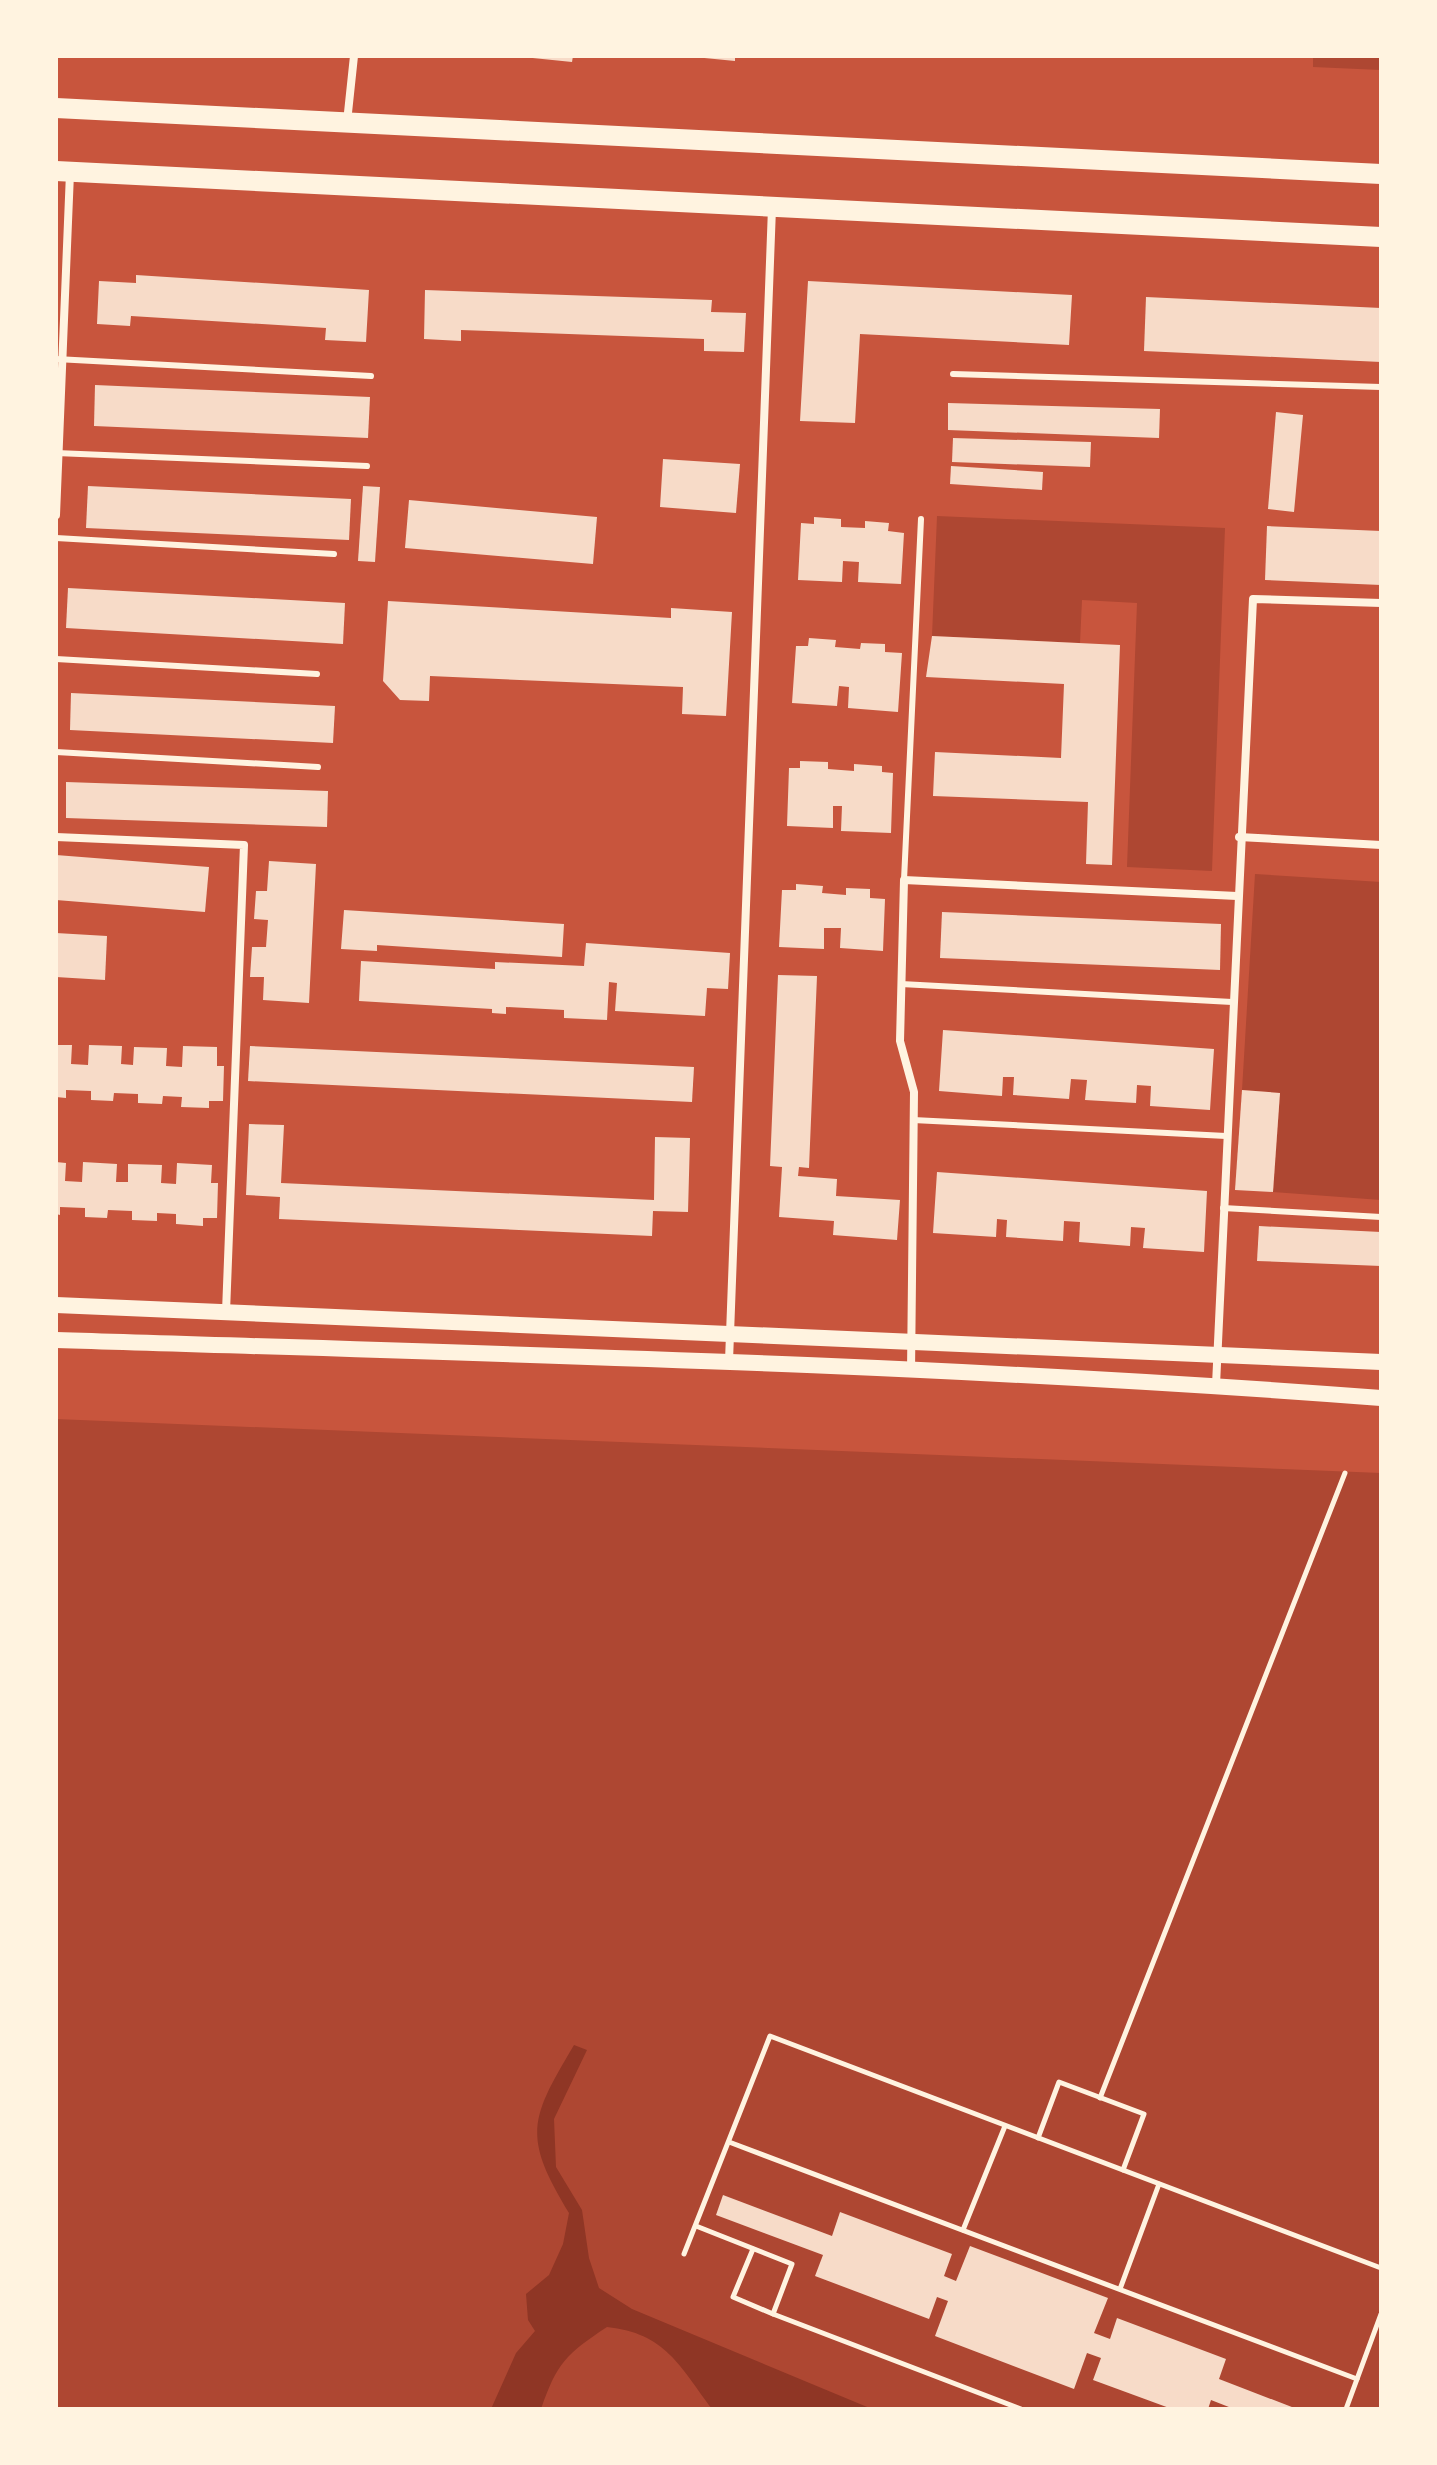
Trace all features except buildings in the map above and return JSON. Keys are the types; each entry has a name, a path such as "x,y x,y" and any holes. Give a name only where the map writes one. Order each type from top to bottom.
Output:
{"main road":[{"path":"56,108 1381,174"},
{"path":"63,171 1381,237"},
{"path":"56,1305 1381,1362"},
{"path":"56,1340 729,1362 1216,1385 1381,1398"}],"street":[{"path":"347,122 354,56"},
{"path":"56,515 63,171"},
{"path":"729,1362 772,207"},
{"path":"1216,1385 1239,837 1253,599 1381,603"},
{"path":"56,837 244,845 225,1313"},
{"path":"1239,837 1381,845"},
{"path":"911,1372 914,1092 900,1041 904,880 1237,896"}],"lane":[{"path":"60,359 371,376"},
{"path":"953,374 1381,387"},
{"path":"58,453 367,466"},
{"path":"904,880 921,519"},
{"path":"56,538 334,554"},
{"path":"56,659 317,674"},
{"path":"56,752 318,767"},
{"path":"901,984 1232,1002"},
{"path":"913,1120 1226,1136"},
{"path":"1223,1208 1381,1217"}],"path":[{"path":"1100,2098 1345,1473"},
{"path":"684,2254 770,2036 1381,2268"},
{"path":"1038,2138 1059,2082 1144,2114 1123,2170"},
{"path":"963,2230 1005,2126"},
{"path":"729,2142 1357,2379"},
{"path":"1120,2289 1159,2184"},
{"path":"696,2226 792,2264 773,2314"},
{"path":"753,2249 733,2297 1021,2409"},
{"path":"1346,2409 1381,2314"}],"shaded area":[{"path":"1313,56 1381,56 1381,70 1313,67"},
{"path":"937,516 1225,528 1212,871 1127,867 1137,603 1082,600 1080,643 932,636"},
{"path":"1255,874 1381,882 1381,1200 1273,1192 1280,1093 1242,1090"},
{"path":"56,1419 1381,1473 1381,2409 56,2409"},
{"path":"574,2045 587,2050 554,2119 556,2167 582,2210 589,2258 599,2288 632,2309 872,2409 712,2409 680,2366 657,2344 627,2330 607,2327 565,2361 552,2381 541,2409 491,2409 516,2353 535,2331 528,2320 526,2294 549,2275 563,2244 569,2213 544,2165 537,2128 548,2092"}]}
